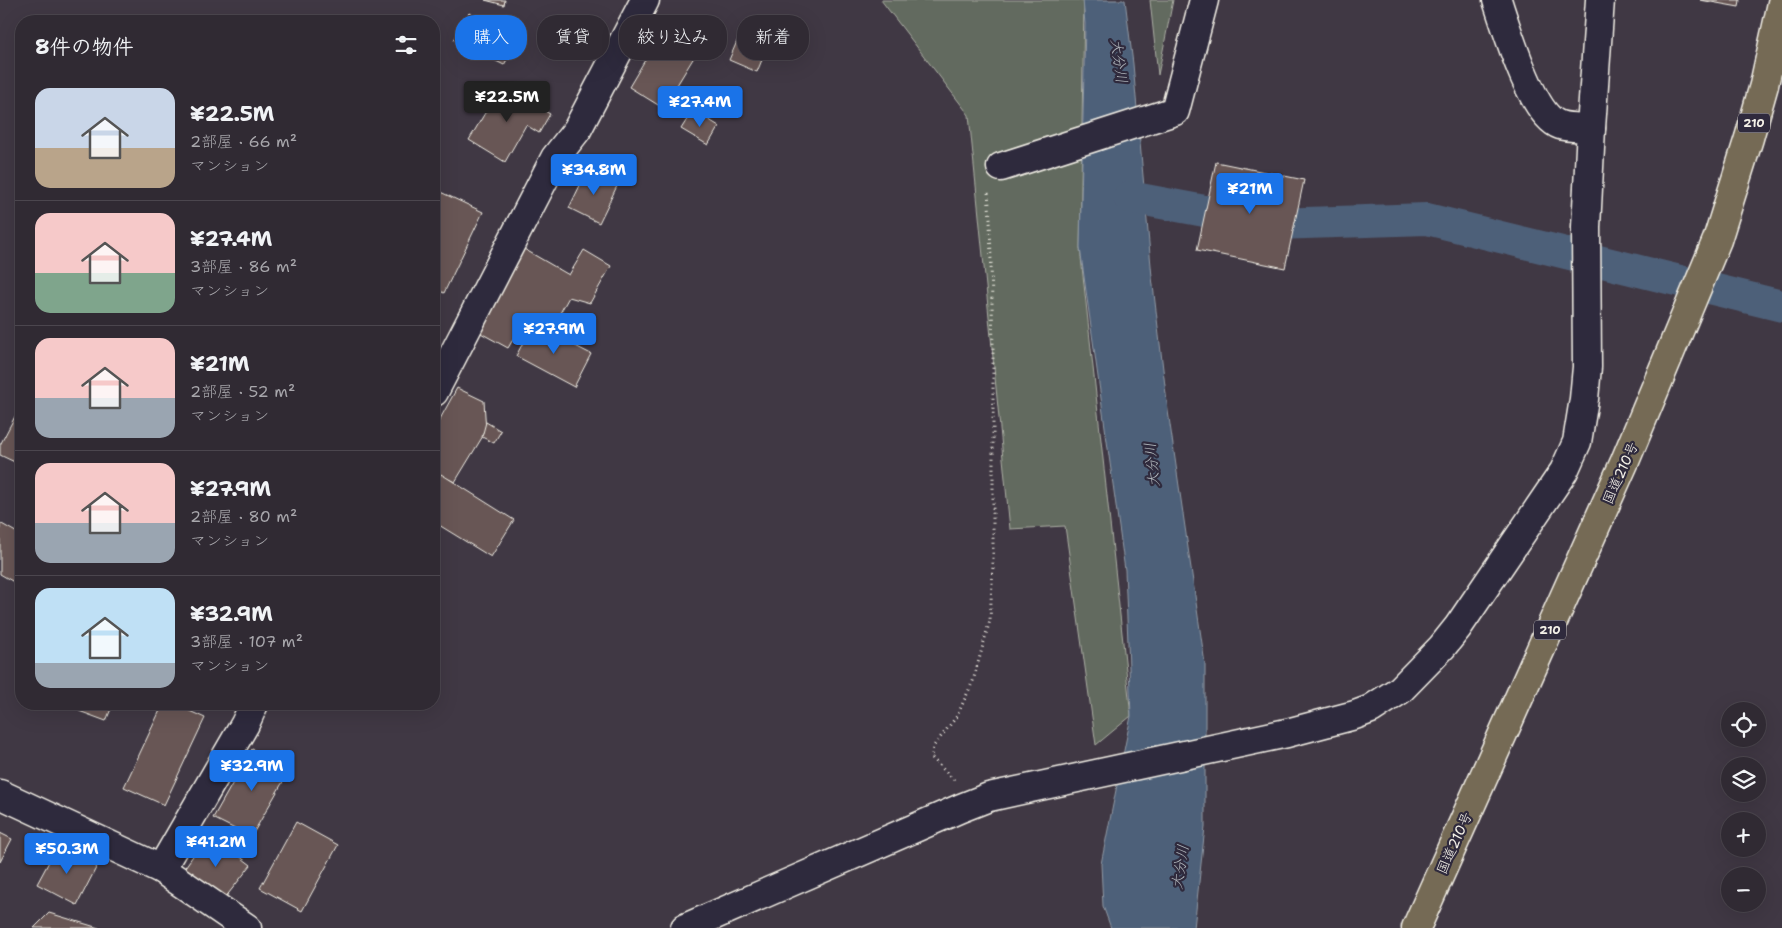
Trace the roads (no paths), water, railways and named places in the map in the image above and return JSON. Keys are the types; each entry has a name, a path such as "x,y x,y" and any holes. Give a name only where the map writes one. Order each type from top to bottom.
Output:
{"highway":[{"name":"国道210号","path":"1416,928 1625,461 1717,240 1764,85 1782,3"}],"street":[{"path":"440,380 555,158 577,130 645,0"},
{"path":"1001,167 1174,111 1204,0"},
{"path":"1497,0 1514,50 1538,103 1550,118 1559,125 1591,128"},
{"path":"685,928 989,797 1287,732 1355,715 1372,709 1400,690 1442,647 1472,609 1564,471 1577,442 1581,423 1586,367 1586,227 1600,0"},
{"path":"161,869 251,710"},
{"path":"0,794 161,869 247,928"}],"water":[{"name":"大分川","path":"1083,0 1125,0 1133,64 1152,277 1168,411 1205,664 1205,827 1194,928 1111,928 1103,906 1101,864 1131,716 1125,570 1080,248 1085,24"}],"waterway":[{"path":"1129,197 1275,224 1427,219 1782,306"}]}
